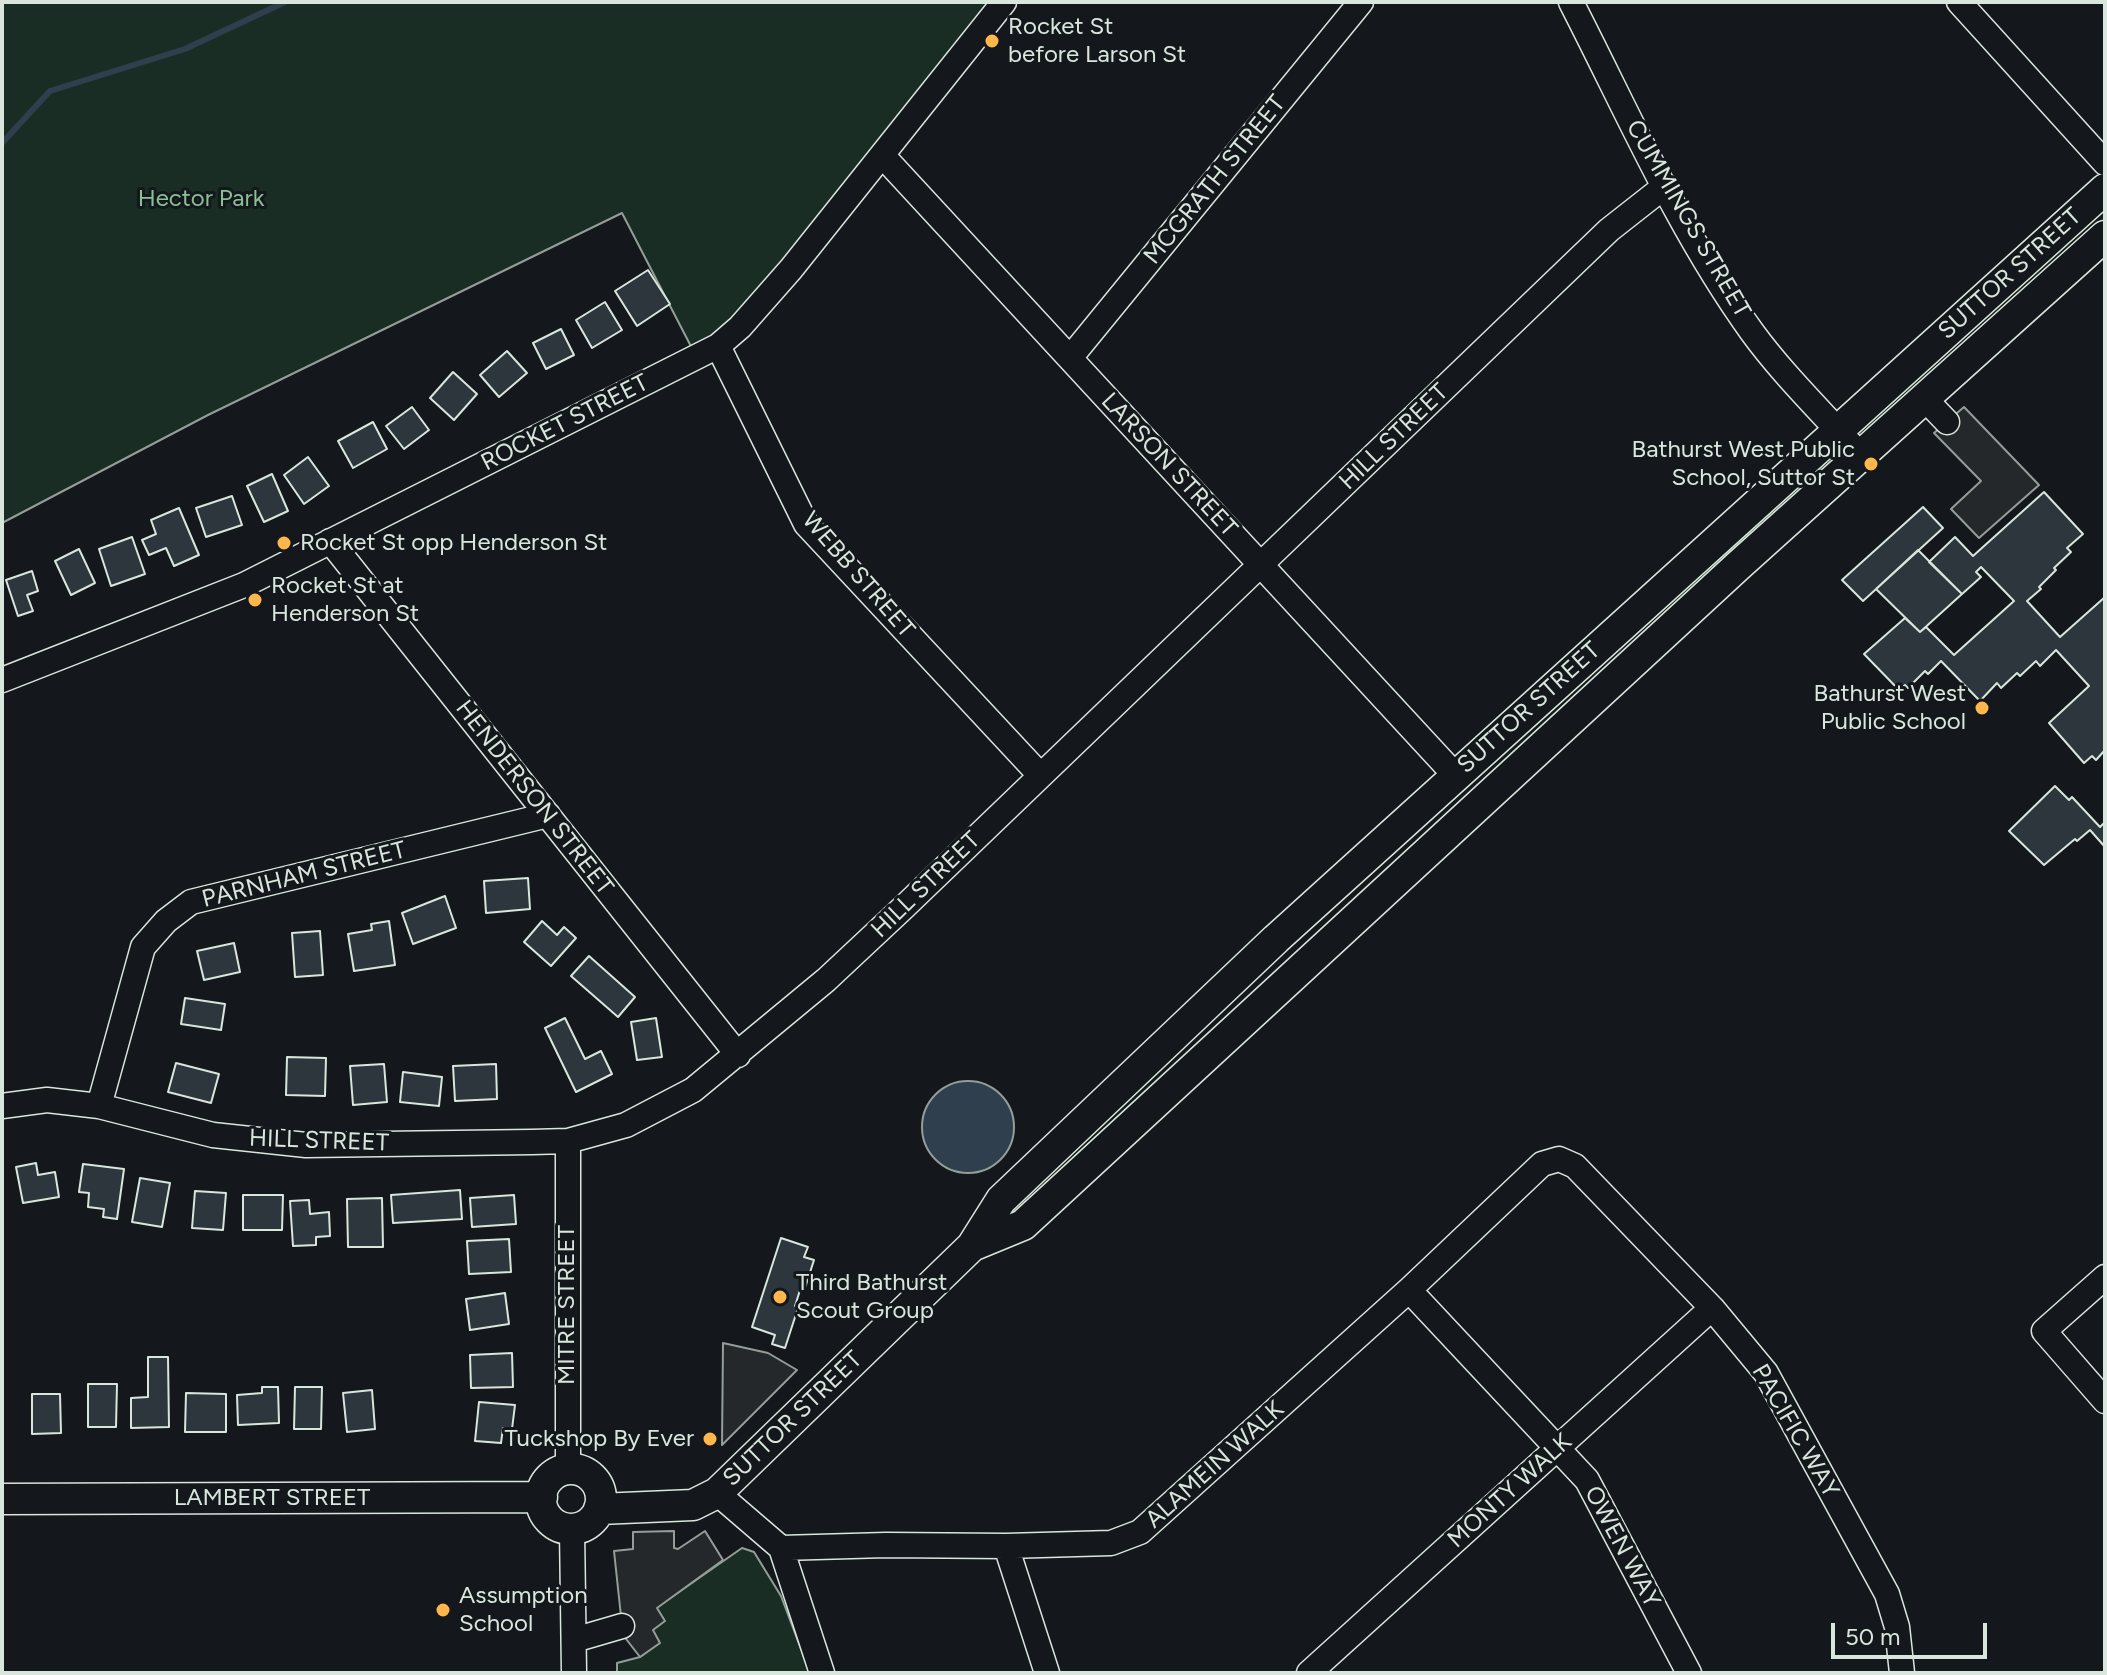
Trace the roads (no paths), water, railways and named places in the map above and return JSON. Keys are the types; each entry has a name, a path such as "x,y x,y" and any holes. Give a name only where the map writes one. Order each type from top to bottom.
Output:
{"main road":[{"name":"SUTTOR STREET","path":"599,1500 693,1505 717,1493 972,1246 1001,1200 1264,949 2105,189"},
{"name":"SUTTOR STREET","path":"972,1246 1023,1225 1739,565 2105,236"},
{"path":"568,1470 576,1470 591,1477 599,1500 589,1523 572,1529 562,1528 546,1516 542,1497 550,1479 568,1470"},
{"name":"LAMBERT STREET","path":"2,1499 542,1497"}],"street":[{"name":"ROCKET STREET","path":"2,680 244,585 718,346 740,327 781,281 1004,2"},
{"name":"MCGRATH STREET","path":"1070,358 1361,2"},
{"name":"CUMMINGS STREET","path":"1571,2 1665,186 1720,285 1753,333 1861,456"},
{"path":"1959,2 2105,163"},
{"name":"LARSON STREET","path":"882,155 1455,775"},
{"name":"HILL STREET","path":"2,1106 47,1100 99,1106 213,1135 306,1145 568,1141 626,1125 693,1090 848,959 1609,230 1665,186"},
{"name":"WEBB STREET","path":"718,346 806,524 1040,775"},
{"path":"1925,399 1947,422"},
{"name":"HENDERSON STREET","path":"330,541 738,1055"},
{"name":"PARNHAM STREET","path":"99,1106 143,947 166,921 191,902 548,815"},
{"name":"MITRE STREET","path":"568,1141 568,1470"},
{"name":"ALAMEIN WALK","path":"781,1548 1111,1543 1140,1532 1409,1290 1542,1164 1559,1159"},
{"name":"PACIFIC WAY","path":"1559,1159 1575,1166 1712,1308 1766,1373 1887,1594 1897,1627 1902,1673"},
{"path":"2105,1277 2044,1331 2105,1401"},
{"name":"OWEN WAY","path":"1409,1290 1587,1480 1689,1673"},
{"name":"MONTY WALK","path":"1309,1673 1712,1308"},
{"path":"717,1493 781,1548 822,1673"},
{"path":"572,1529 574,1673"},
{"path":"1006,1546 1047,1673"},
{"path":"574,1640 622,1626"}],"water":[{"path":"968,1081 985,1085 1000,1095 1010,1110 1014,1127 1010,1144 1000,1159 985,1169 968,1173 951,1169 936,1159 926,1144 922,1127 926,1110 936,1095 951,1085"}],"waterway":[{"path":"2,143 50,91 185,49 285,2"}],"place":[{"name":"Rocket St before Larson St","path":"992,41"},
{"name":"Bathurst West Public School, Suttor St","path":"1871,464"},
{"name":"Rocket St opp Henderson St","path":"284,543"},
{"name":"Rocket St at Henderson St","path":"255,600"},
{"name":"Bathurst West Public School","path":"1982,708"},
{"name":"Third Bathurst Scout Group","path":"780,1297"},
{"name":"Tuckshop By Ever","path":"710,1439"},
{"name":"Assumption School","path":"443,1610"}],"park label":[{"name":"Hector Park","path":"201,199"}]}
